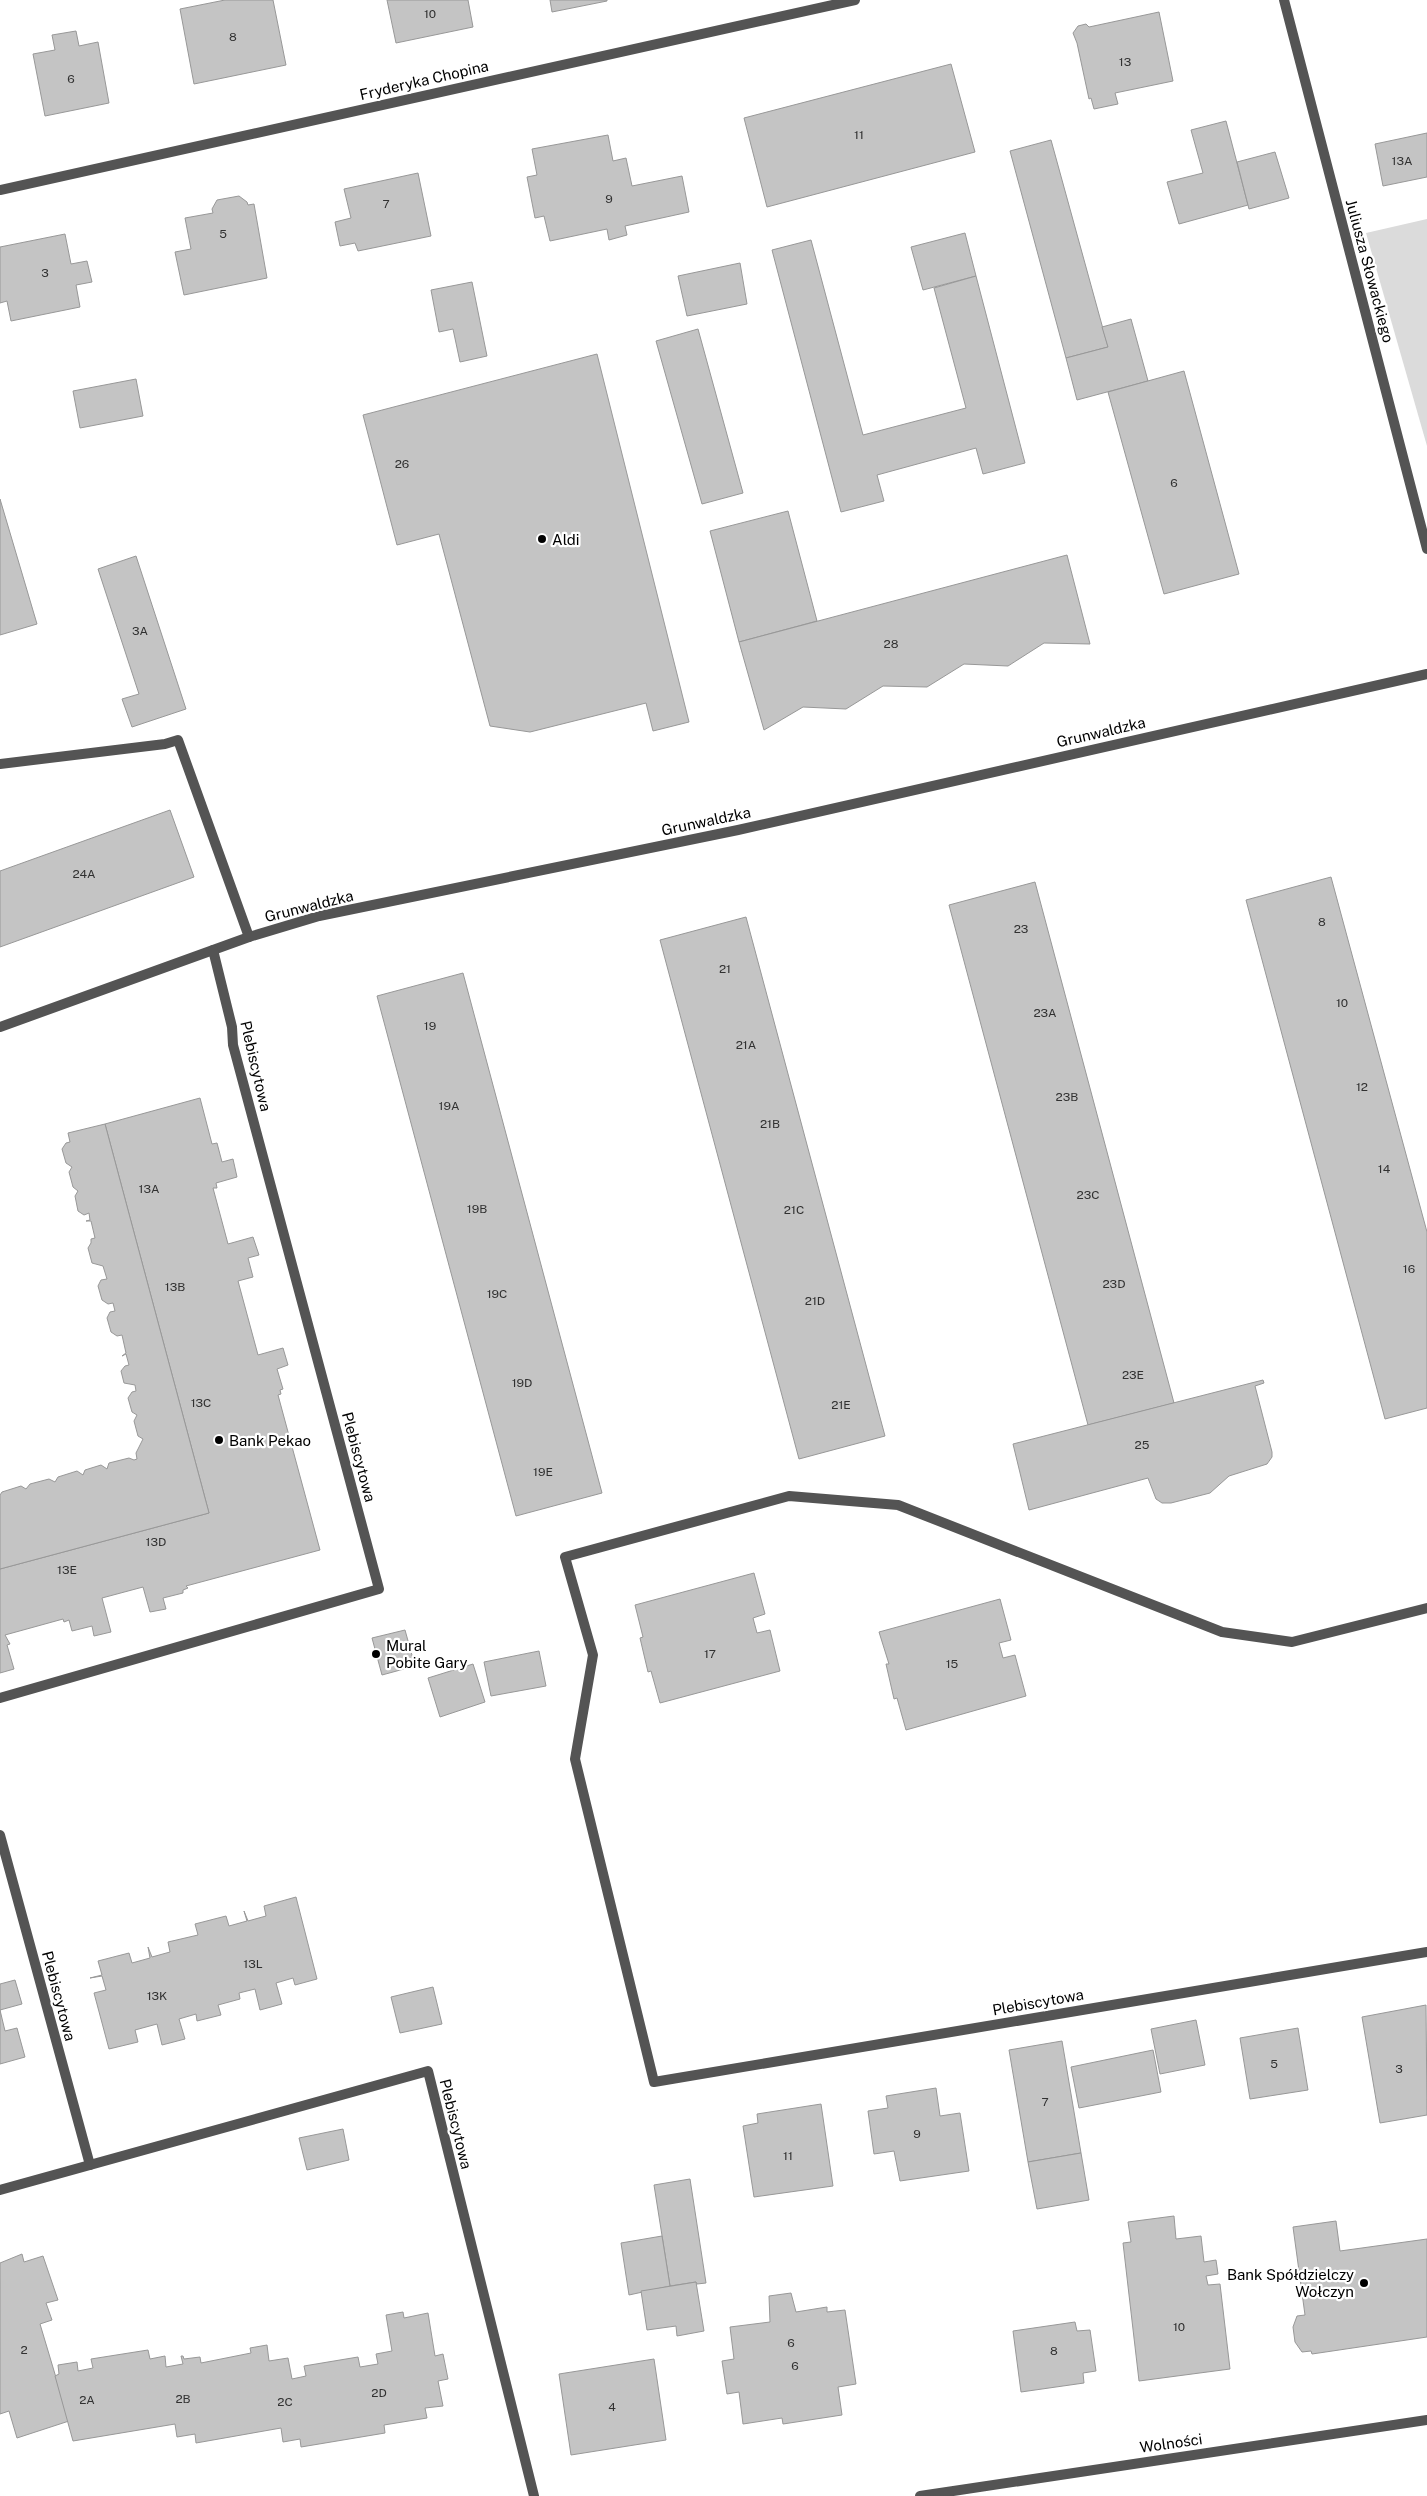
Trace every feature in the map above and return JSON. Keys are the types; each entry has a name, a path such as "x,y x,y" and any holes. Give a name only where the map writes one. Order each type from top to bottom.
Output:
{"street":[{"name":"Fryderyka Chopina","path":"0,190 854,0"},
{"name":"Juliusza Słowackiego","path":"1284,0 1427,549"},
{"name":"Grunwaldzka","path":"0,1027 249,937 319,916 738,830 1427,674"},
{"path":"0,764 165,744 178,740 249,937"},
{"name":"Plebiscytowa","path":"0,1698 379,1589 233,1045 232,1027 213,950"},
{"name":"Plebiscytowa","path":"1427,1608 1292,1642 1222,1632 898,1505 789,1496 566,1557 593,1655 575,1759 654,2082 1427,1952"},
{"name":"Plebiscytowa","path":"0,1835 90,2164"},
{"name":"Plebiscytowa","path":"0,2190 428,2071 534,2496"},
{"name":"Wolności","path":"920,2496 1427,2420"}],"shaded area":[{"path":"1427,219 1427,446 1366,233"}],"building":[{"path":"225,0 273,0 286,65 194,84 180,9"},
{"path":"387,0 468,0 473,27 396,43"},
{"path":"550,0 607,0 607,1 552,12"},
{"path":"1159,12 1173,81 1115,93 1118,104 1094,109 1091,98 1089,99 1077,43 1073,33 1078,26 1086,24 1089,27"},
{"path":"76,31 79,46 98,42 109,103 45,116 33,54 55,50 52,35"},
{"path":"951,64 975,152 767,207 744,118"},
{"path":"1226,121 1248,205 1179,224 1167,182 1203,173 1191,130"},
{"path":"1427,133 1427,177 1383,186 1375,144"},
{"path":"608,135 613,161 626,158 632,186 682,176 689,212 625,226 627,235 609,240 607,229 550,241 544,216 535,218 527,177 537,175 532,149"},
{"path":"1051,140 1108,347 1066,358 1010,151"},
{"path":"1275,152 1289,198 1249,209 1237,162"},
{"path":"418,173 431,236 358,251 355,243 340,246 335,222 351,218 344,189"},
{"path":"239,196 248,205 254,204 267,278 184,295 175,252 191,249 185,218 213,213 212,209 217,200"},
{"path":"965,233 976,276 923,290 911,247"},
{"path":"65,234 71,264 87,261 92,282 76,285 80,307 11,321 7,301 0,303 0,247"},
{"path":"811,240 863,435 966,408 934,288 976,276 1025,463 983,474 976,448 877,475 884,501 841,512 772,250"},
{"path":"740,263 747,304 687,316 678,276"},
{"path":"472,282 487,356 460,362 453,329 439,332 431,290"},
{"path":"1131,319 1148,381 1077,400 1066,358 1108,347 1102,327"},
{"path":"698,329 743,493 702,504 656,341"},
{"name":"Aldi","path":"597,354 689,722 653,731 646,703 530,732 490,726 439,534 397,545 363,415"},
{"path":"1184,371 1239,574 1164,594 1108,392"},
{"path":"136,379 143,416 80,428 73,391"},
{"path":"0,499 37,624 0,635"},
{"path":"788,511 817,621 739,642 710,531"},
{"path":"1067,555 1090,644 1044,643 1008,666 964,664 927,687 883,686 846,709 803,707 764,730 739,642"},
{"path":"136,556 186,709 132,727 122,699 139,694 98,569"},
{"path":"170,810 194,877 0,947 0,871"},
{"path":"1331,877 1427,1232 1427,1408 1385,1419 1246,900"},
{"path":"1035,882 1174,1403 1088,1425 949,905"},
{"path":"746,917 885,1436 799,1459 660,940"},
{"path":"463,973 602,1493 516,1516 377,996"},
{"path":"200,1098 212,1144 217,1143 222,1162 233,1159 237,1177 216,1183 217,1188 213,1188 228,1244 253,1237 259,1255 248,1258 253,1277 238,1281 258,1355 283,1348 288,1365 277,1369 283,1389 280,1390 281,1394 278,1395 320,1550 186,1586 188,1588 183,1590 183,1593 163,1598 166,1609 150,1612 143,1587 102,1598 111,1632 94,1636 92,1626 72,1631 69,1620 64,1622 63,1619 5,1635 10,1644 7,1645 14,1669 0,1673 0,1569 209,1513 105,1124"},
{"path":"105,1124 209,1513 0,1569 0,1495 2,1492 21,1486 26,1489 30,1484 49,1479 55,1482 58,1477 77,1471 83,1475 85,1470 101,1465 107,1469 109,1463 129,1458 137,1459 136,1453 143,1439 138,1436 134,1421 137,1415 132,1412 128,1398 132,1392 136,1391 135,1385 124,1383 121,1371 125,1366 129,1365 126,1354 122,1356 126,1353 122,1335 117,1336 111,1332 107,1318 110,1312 115,1311 113,1303 108,1304 102,1300 98,1286 101,1280 107,1279 103,1266 92,1263 88,1248 91,1239 95,1238 91,1221 86,1221 90,1220 89,1213 84,1215 78,1211 75,1196 78,1191 73,1187 69,1172 72,1167 66,1163 62,1149 66,1143 70,1142 68,1133"},
{"path":"1263,1380 1264,1383 1255,1386 1272,1452 1272,1457 1267,1464 1229,1476 1210,1493 1171,1503 1162,1503 1156,1499 1148,1478 1029,1510 1013,1444"},
{"path":"754,1573 765,1614 753,1618 757,1633 770,1630 780,1671 660,1703 651,1671 648,1672 640,1638 643,1637 635,1605"},
{"path":"1000,1599 1011,1640 999,1643 1003,1658 1015,1655 1026,1696 906,1730 897,1698 894,1699 886,1664 889,1664 879,1632"},
{"path":"405,1630 415,1666 382,1675 372,1638"},
{"path":"539,1651 546,1686 491,1696 484,1662"},
{"path":"473,1664 485,1702 440,1717 428,1678"},
{"path":"296,1897 317,1979 295,1985 293,1978 276,1983 282,2004 260,2010 255,1989 239,1993 240,1999 218,2005 221,2015 197,2021 196,2014 179,2019 185,2039 162,2045 157,2024 135,2030 138,2042 109,2049 94,1993 106,1990 102,1976 90,1978 102,1975 98,1961 129,1953 132,1963 150,1958 148,1947 152,1957 170,1952 168,1942 198,1935 195,1924 226,1916 229,1926 247,1921 244,1911 248,1921 266,1916 264,1906"},
{"path":"15,1980 22,2004 0,2010 0,1984"},
{"path":"433,1987 442,2024 400,2033 391,1997"},
{"path":"1426,2005 1427,2115 1380,2123 1362,2017"},
{"path":"0,2010 5,2031 17,2028 25,2057 0,2064"},
{"path":"1196,2020 1205,2065 1160,2074 1151,2029"},
{"path":"1298,2028 1308,2090 1250,2099 1240,2038"},
{"path":"1062,2041 1081,2153 1028,2162 1009,2050"},
{"path":"1153,2050 1161,2092 1079,2108 1071,2067"},
{"path":"936,2088 940,2116 960,2113 969,2171 900,2181 894,2151 874,2154 868,2111 888,2108 886,2096"},
{"path":"821,2104 833,2186 754,2197 743,2126 758,2123 757,2114"},
{"path":"343,2129 349,2160 307,2170 299,2138"},
{"path":"1081,2153 1089,2200 1037,2209 1028,2162"},
{"path":"690,2179 706,2283 697,2284 696,2282 670,2286 654,2185"},
{"path":"1174,2216 1176,2239 1201,2236 1204,2262 1216,2260 1218,2274 1206,2276 1208,2285 1220,2284 1230,2369 1139,2381 1123,2243 1131,2242 1128,2222"},
{"name":"Bank Spółdzielczy Wołczyn","path":"1336,2221 1340,2251 1427,2239 1427,2337 1312,2354 1311,2351 1302,2352 1295,2342 1293,2327 1297,2316 1305,2315 1293,2227"},
{"path":"662,2236 670,2286 629,2295 621,2243"},
{"path":"22,2254 24,2262 43,2256 58,2300 46,2303 52,2320 40,2324 69,2421 17,2438 9,2411 0,2414 0,2263"},
{"path":"696,2282 704,2331 677,2336 676,2326 647,2330 641,2291"},
{"path":"791,2293 796,2312 827,2307 827,2312 845,2310 856,2384 838,2387 842,2415 783,2424 782,2418 743,2424 739,2392 727,2394 722,2361 734,2359 730,2327 770,2322 769,2296"},
{"path":"403,2312 404,2318 428,2313 435,2356 443,2354 448,2379 438,2381 443,2406 425,2408 427,2418 384,2425 385,2433 301,2447 300,2439 283,2442 281,2428 196,2443 195,2434 177,2437 175,2424 73,2441 55,2376 59,2374 58,2365 77,2362 78,2371 93,2368 91,2359 148,2350 150,2359 165,2356 166,2367 183,2364 181,2356 184,2359 200,2357 201,2363 251,2353 250,2348 267,2345 269,2361 288,2358 292,2379 306,2376 304,2366 358,2357 360,2367 378,2364 376,2354 392,2351 386,2315"},
{"path":"1075,2322 1077,2331 1090,2330 1096,2371 1083,2373 1084,2383 1021,2392 1013,2331"},
{"path":"654,2359 666,2440 571,2455 559,2374"}],"place":[{"name":"Aldi","path":"542,539"},
{"name":"Bank Pekao","path":"219,1440"},
{"name":"Mural Pobite Gary","path":"376,1654"},
{"name":"Bank Spółdzielczy Wołczyn","path":"1364,2283"}]}
